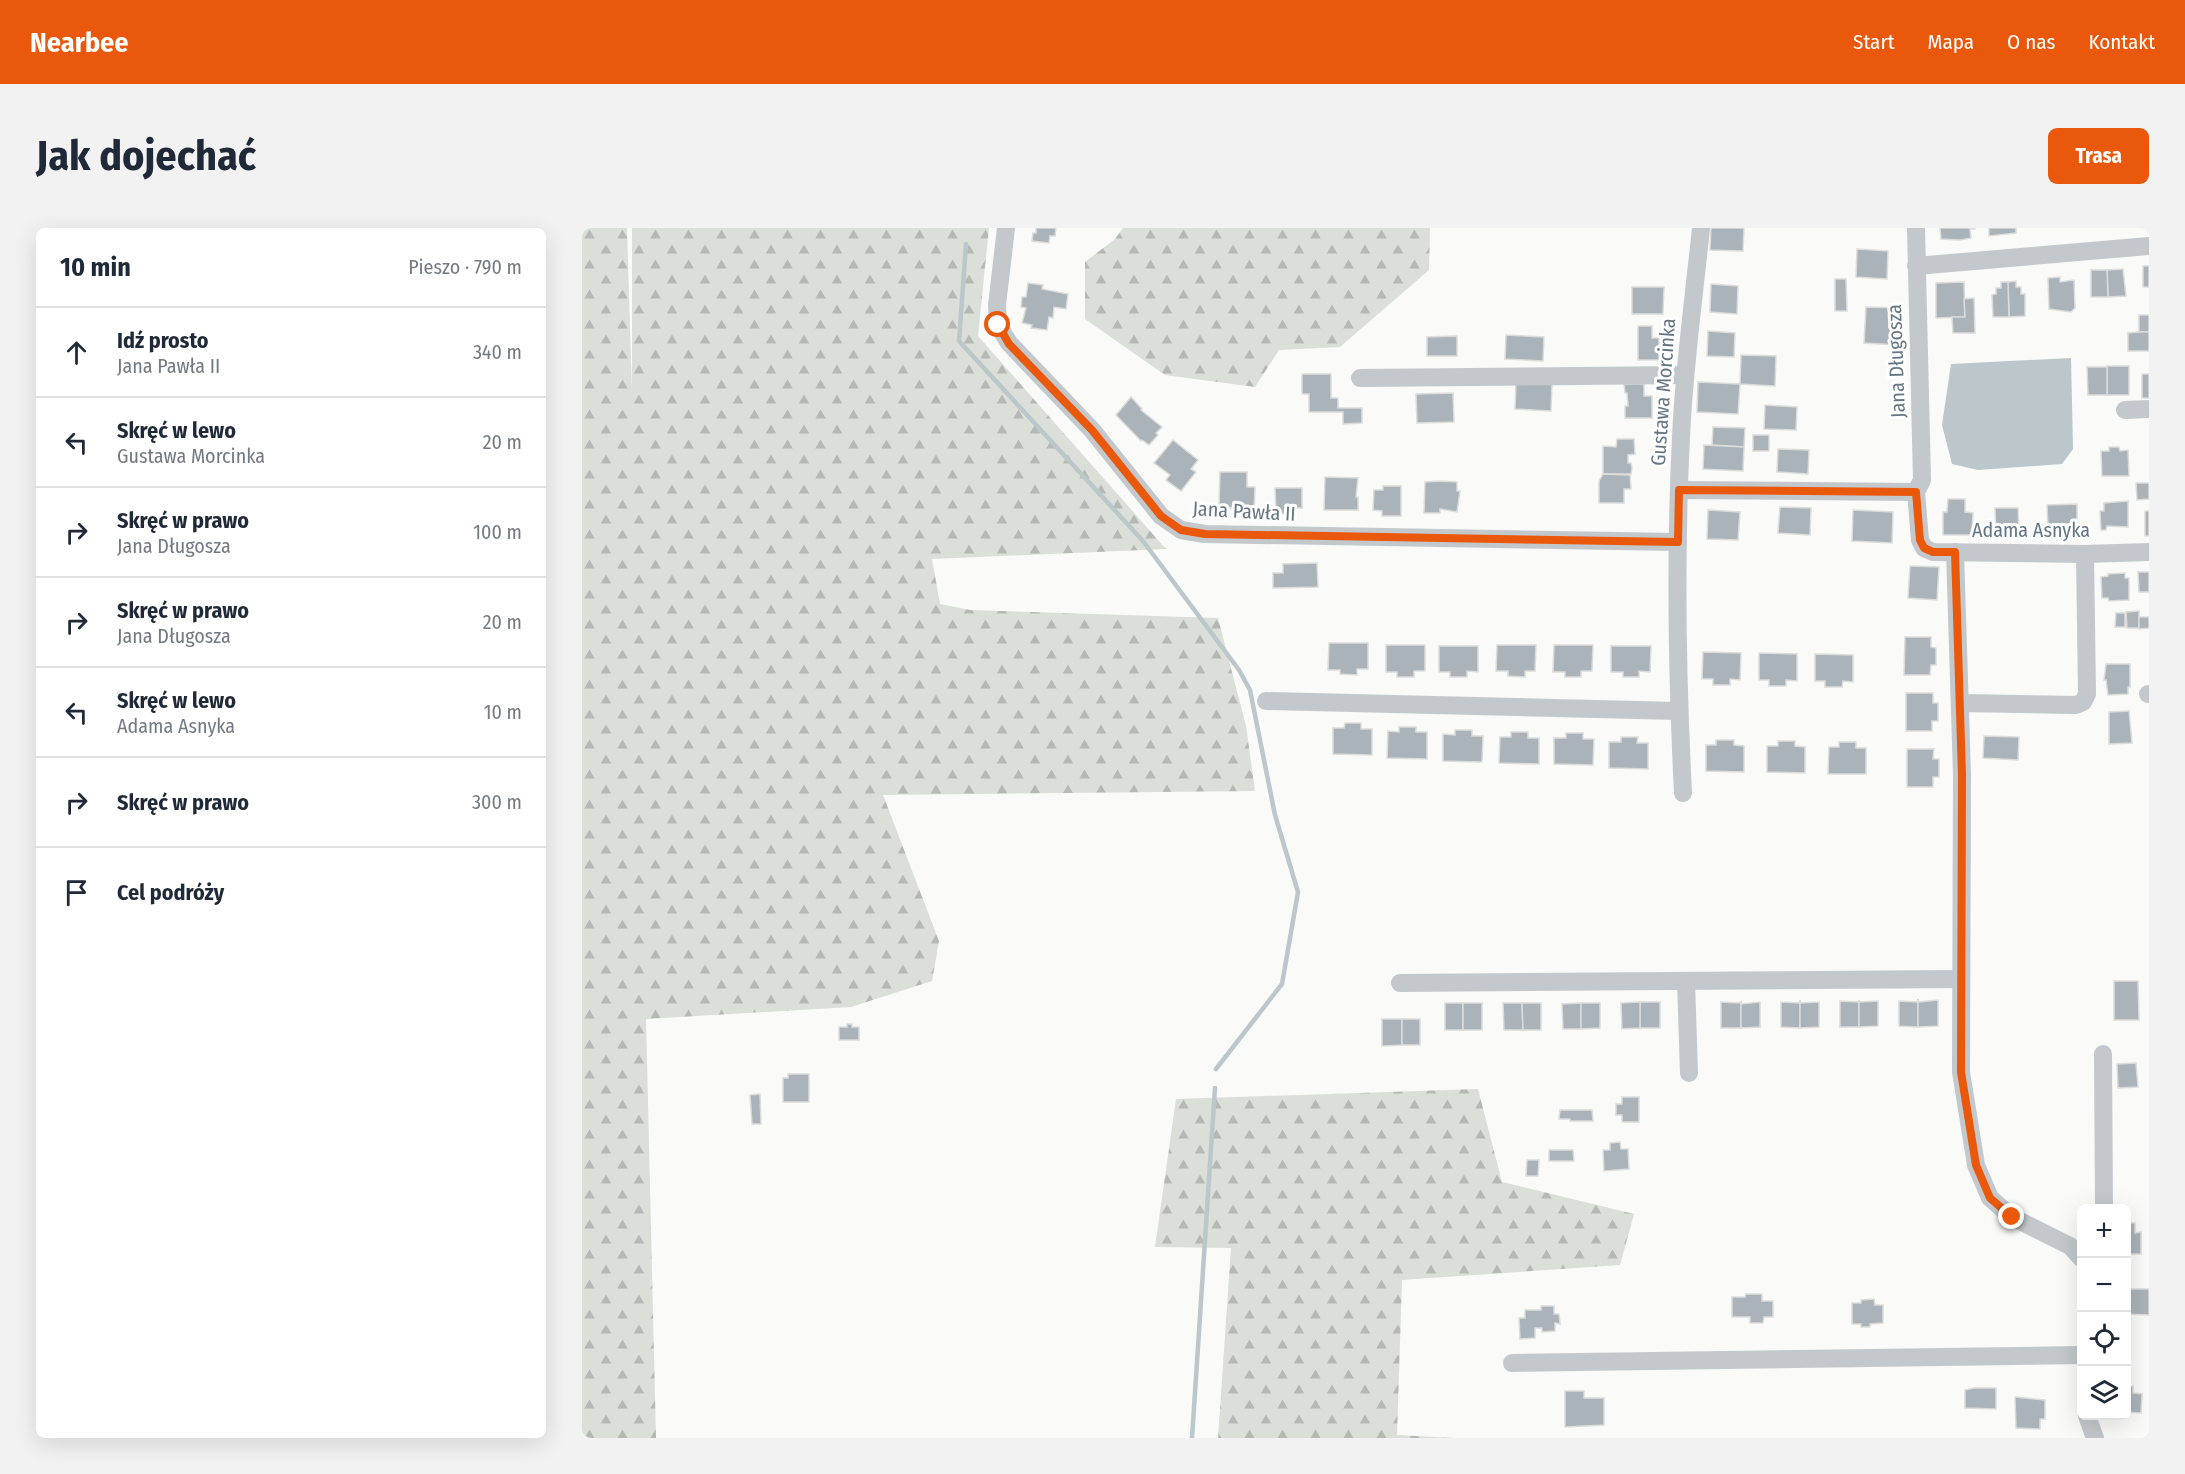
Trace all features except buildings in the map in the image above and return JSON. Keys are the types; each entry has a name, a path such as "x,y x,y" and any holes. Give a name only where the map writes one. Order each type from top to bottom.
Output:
{"street":[{"name":"Jana Pawła II","path":"1006,228 997,305 998,325 1009,344 1092,430 1161,516 1181,530 1205,534 1678,551"},
{"name":"Gustawa Morcinka","path":"1683,793 1679,711 1679,490 1685,375 1701,228"},
{"name":"Jana Długosza","path":"1916,228 1922,480 1916,492 1920,540"},
{"path":"1916,266 2149,246"},
{"path":"1360,378 1685,375"},
{"path":"2126,410 2149,409"},
{"path":"1679,490 1916,492"},
{"name":"Adama Asnyka","path":"1920,540 1924,548 1933,552 2085,554 2149,552"},
{"path":"1955,552 1960,703 1961,1072 1976,1165 1990,1198 2012,1217 2070,1246 2081,1258"},
{"path":"1960,703 2076,705 2083,702 2087,694 2085,554"},
{"path":"1266,701 1679,711"},
{"path":"1400,984 1961,979"},
{"path":"1686,981 1689,1073"},
{"path":"2103,1054 2104,1204"},
{"path":"1512,1363 2077,1355"},
{"path":"2088,1420 2094,1438"}],"green space":[{"path":"582,228 627,228 632,393 632,228 989,228 978,336 1166,549 932,559 940,604 970,610 1218,618 1246,726 1255,791 883,795 939,941 932,981 851,1007 646,1019 656,1438 582,1438"},
{"path":"1123,228 1430,228 1429,270 1340,347 1279,350 1255,387 1165,375 1085,319 1085,262 1115,239"},
{"path":"1478,1089 1502,1182 1634,1214 1620,1265 1402,1280 1397,1435 1453,1438 1218,1438 1231,1248 1155,1247 1176,1099"}],"shaded area":[{"path":"2071,358 2073,449 2062,464 1978,470 1952,464 1942,425 1951,364"}],"waterway":[{"path":"966,244 959,341 1143,541 1239,670 1250,690 1275,815 1298,892 1282,984 1216,1069"},
{"path":"1192,1438 1215,1088"}],"route":[{"path":"998,325 1009,344 1092,430 1161,516 1181,530 1205,534 1678,542 1679,490 1916,492 1920,540 1924,548 1933,552 1955,552 1962,775 1961,1072 1976,1165 1990,1198 2012,1217"}]}
